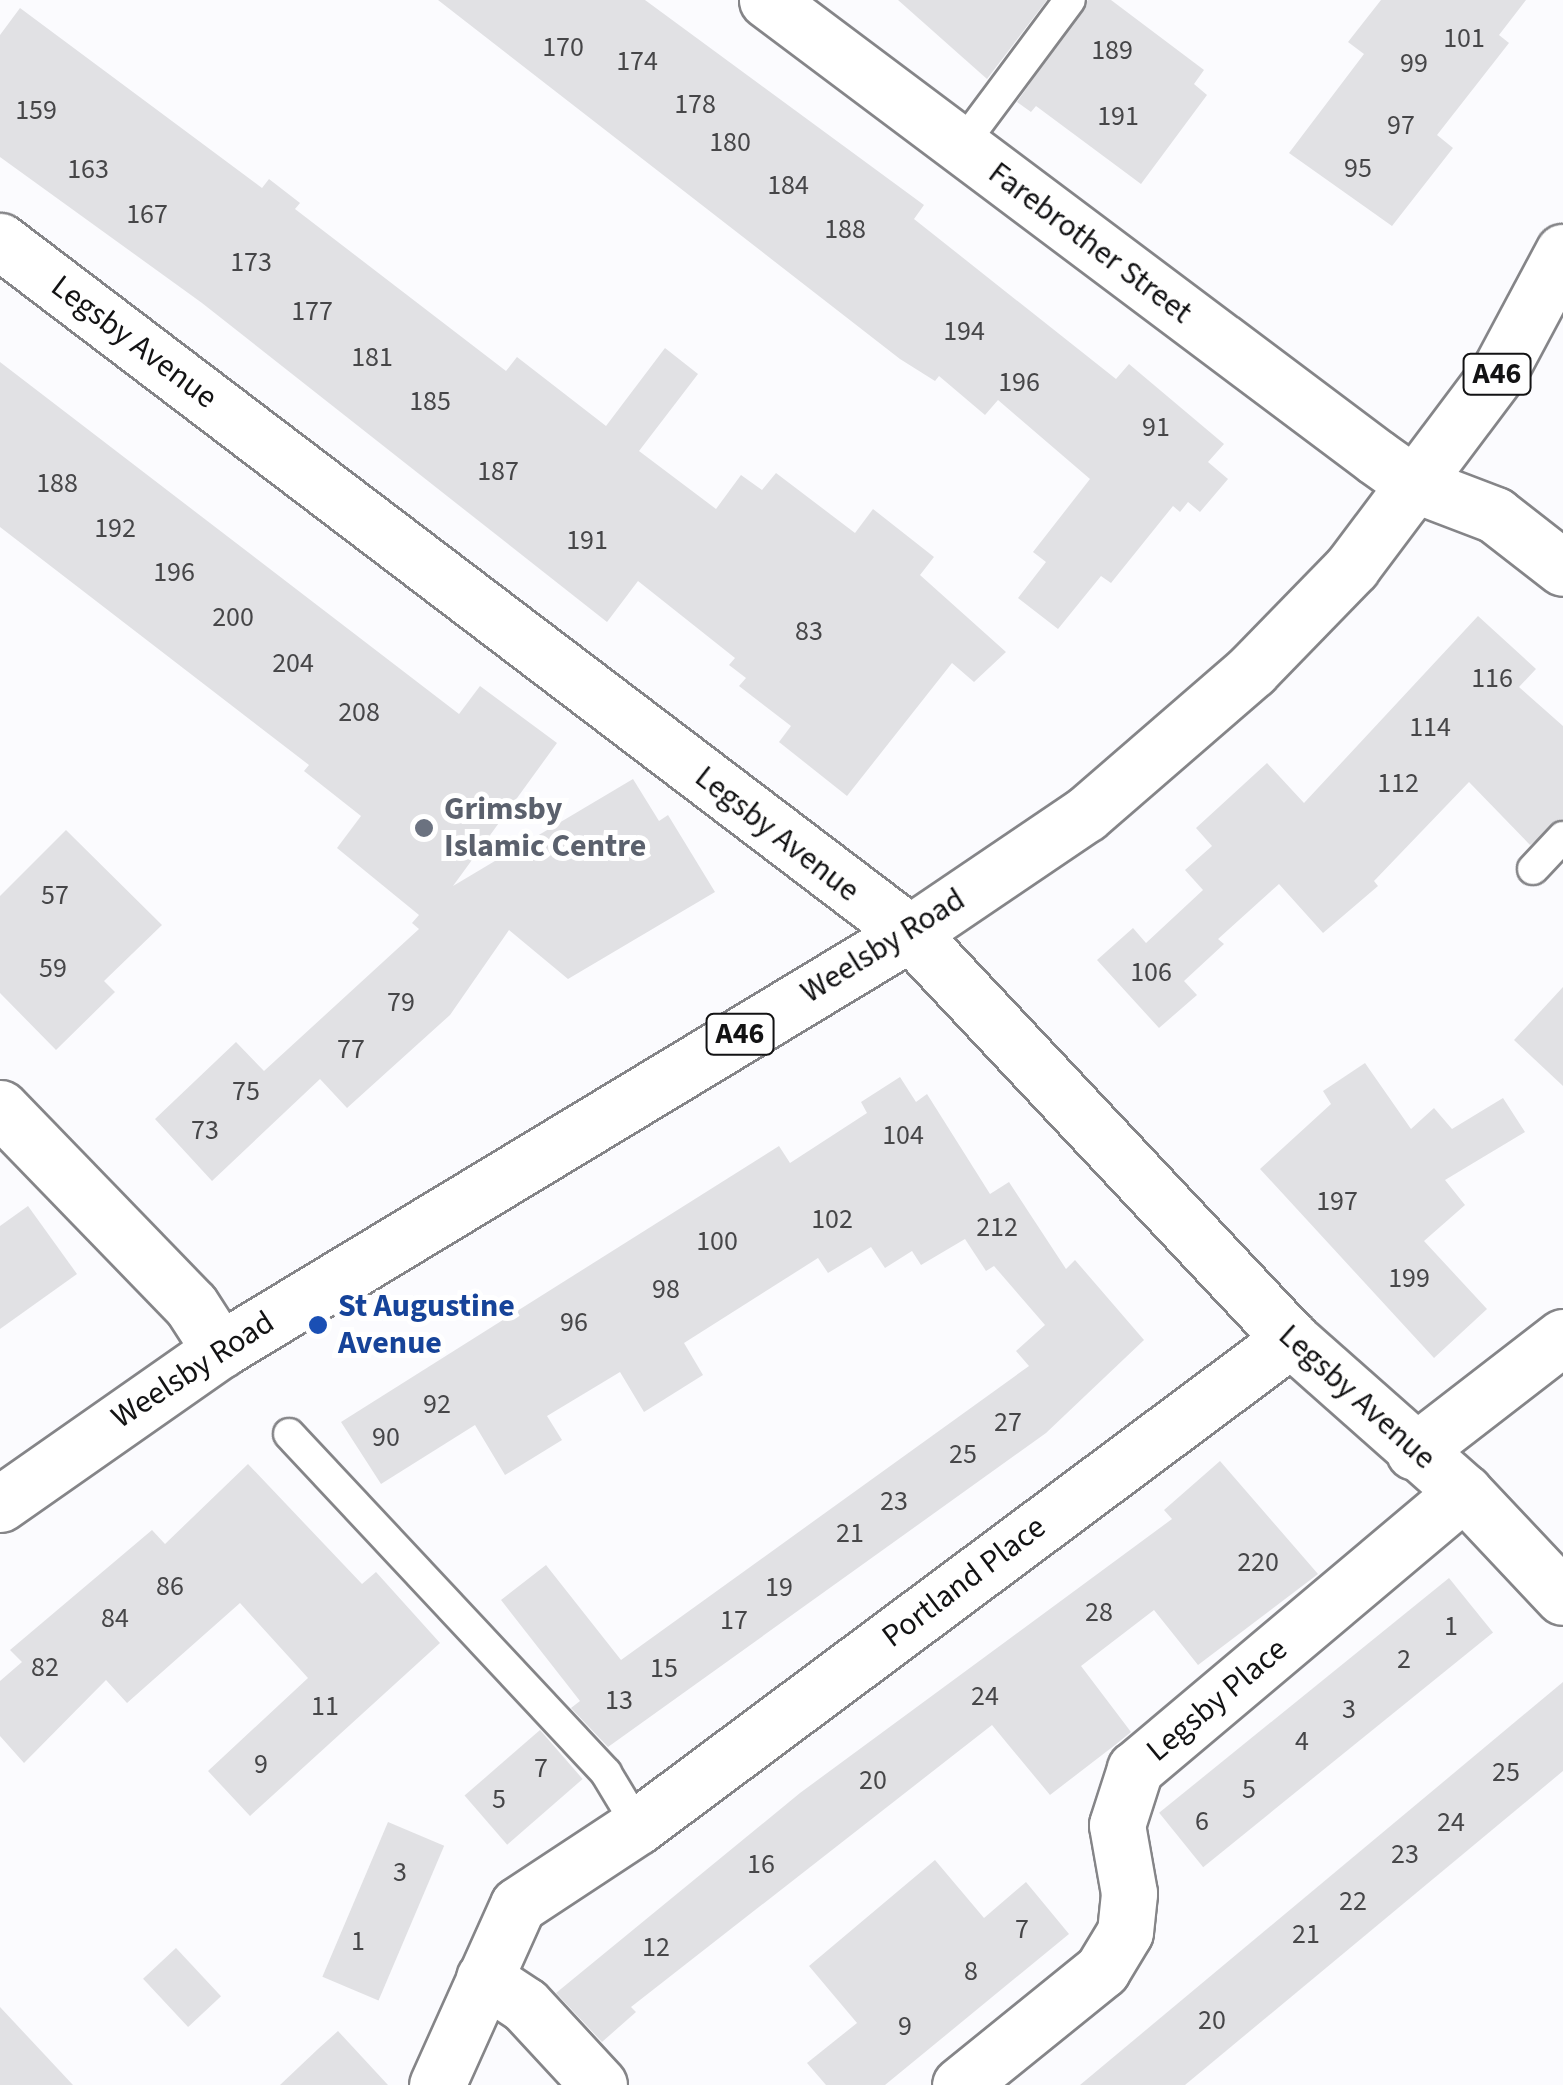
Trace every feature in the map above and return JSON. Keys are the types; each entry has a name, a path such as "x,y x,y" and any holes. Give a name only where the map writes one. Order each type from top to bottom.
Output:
{"main road":[{"name":"Farebrother Street","path":"767,0 1414,484 1495,514 1563,568"},
{"name":"Legsby Avenue","path":"0,241 910,932 1291,1339 1414,1452 1464,1492 1563,1597"},
{"name":"Weelsby Road","path":"0,1504 220,1350 910,932 1086,814 1252,670 1352,566 1500,370 1563,252"},
{"path":"0,1108 190,1305 220,1350"},
{"path":"1414,1452 1563,1337"},
{"name":"Portland Place","path":"437,2085 518,1905 638,1826 1291,1339"},
{"name":"Legsby Place","path":"960,2085 1102,1970 1125,1932 1128,1893 1117,1825 1135,1769 1464,1492"},
{"path":"484,1978 525,2005 600,2085"}],"lane":[{"path":"961,146 1070,0"},
{"path":"1533,869 1563,837"},
{"path":"290,1434 606,1773 638,1826"}],"building":[{"path":"438,0 645,0 924,205 914,219 1116,379 1129,364 1224,444 1208,462 1228,479 1200,512 1188,502 1180,512 1173,506 1111,583 1101,576 1058,629 1018,598 1046,562 1033,552 1090,479 998,400 985,415 939,376 935,381 900,359"},
{"path":"898,0 1047,0 987,79"},
{"path":"1088,0 1111,0 1204,70 1194,84 1207,95 1141,184 1036,106 1031,112 1017,102"},
{"path":"1381,0 1526,0 1499,35 1509,43 1437,135 1453,148 1392,226 1289,153 1364,54 1348,42"},
{"path":"20,8 262,188 269,179 300,203 295,209 506,371 517,357 606,426 665,348 698,374 639,451 716,509 741,475 762,490 776,473 855,533 873,509 934,557 920,575 1006,652 974,682 952,663 847,796 779,742 791,726 739,686 746,678 729,665 735,658 638,581 607,622 202,303 0,157 0,35"},
{"path":"0,362 459,714 480,686 557,743 453,886 633,779 659,821 668,815 715,892 568,979 509,930 450,1015 347,1108 320,1079 212,1181 155,1119 236,1042 264,1071 419,929 412,923 419,915 337,848 361,816 304,771 309,765 0,527"},
{"path":"1478,616 1536,669 1519,687 1563,726 1563,819 1530,845 1469,782 1374,881 1378,886 1323,933 1279,884 1218,939 1224,944 1184,981 1197,995 1159,1028 1097,960 1133,928 1146,943 1203,890 1185,870 1212,846 1196,828 1267,763 1304,803"},
{"path":"66,830 162,925 104,981 115,992 56,1050 0,993 0,896"},
{"path":"1563,987 1563,1086 1514,1040"},
{"path":"1365,1063 1411,1129 1434,1108 1452,1129 1503,1098 1525,1132 1445,1180 1465,1205 1424,1241 1487,1309 1434,1358 1260,1169 1331,1104 1323,1091"},
{"path":"900,1077 916,1102 927,1094 990,1194 1009,1182 1066,1269 1075,1260 1144,1340 1046,1433 608,1747 571,1708 580,1701 501,1600 546,1565 621,1660 1029,1366 1016,1351 1045,1325 994,1266 986,1271 965,1239 921,1265 912,1251 885,1268 871,1247 828,1273 818,1258 684,1343 703,1375 644,1412 620,1372 547,1416 562,1440 505,1475 475,1425 381,1484 341,1422 779,1146 790,1163 867,1113 861,1102"},
{"path":"28,1206 77,1274 0,1329 0,1226"},
{"path":"1220,1461 1318,1574 1198,1665 1154,1610 1081,1666 1131,1732 1115,1745 1050,1795 992,1725 631,2007 636,2012 602,2042 556,1993 800,1793 1172,1519 1164,1510"},
{"path":"248,1464 362,1584 376,1572 440,1643 250,1816 208,1771 308,1678 240,1603 127,1703 106,1680 24,1763 0,1736 0,1681 22,1662 10,1650 152,1530 165,1544"},
{"path":"1449,1578 1493,1632 1203,1867 1159,1813"},
{"path":"1563,1682 1563,1771 1185,2085 1080,2085"},
{"path":"540,1730 583,1779 507,1845 465,1796"},
{"path":"388,1822 444,1846 379,2000 322,1977"},
{"path":"935,1860 984,1918 1026,1882 1069,1934 885,2085 826,2085 807,2063 857,2023 809,1966"},
{"path":"176,1948 221,1996 188,2027 143,1979"},
{"path":"0,2007 73,2085 0,2085"},
{"path":"338,2031 388,2085 280,2085 318,2049"}],"place":[{"name":"Grimsby Islamic Centre","path":"424,828"},
{"name":"St Augustine Avenue","path":"318,1325"}]}
